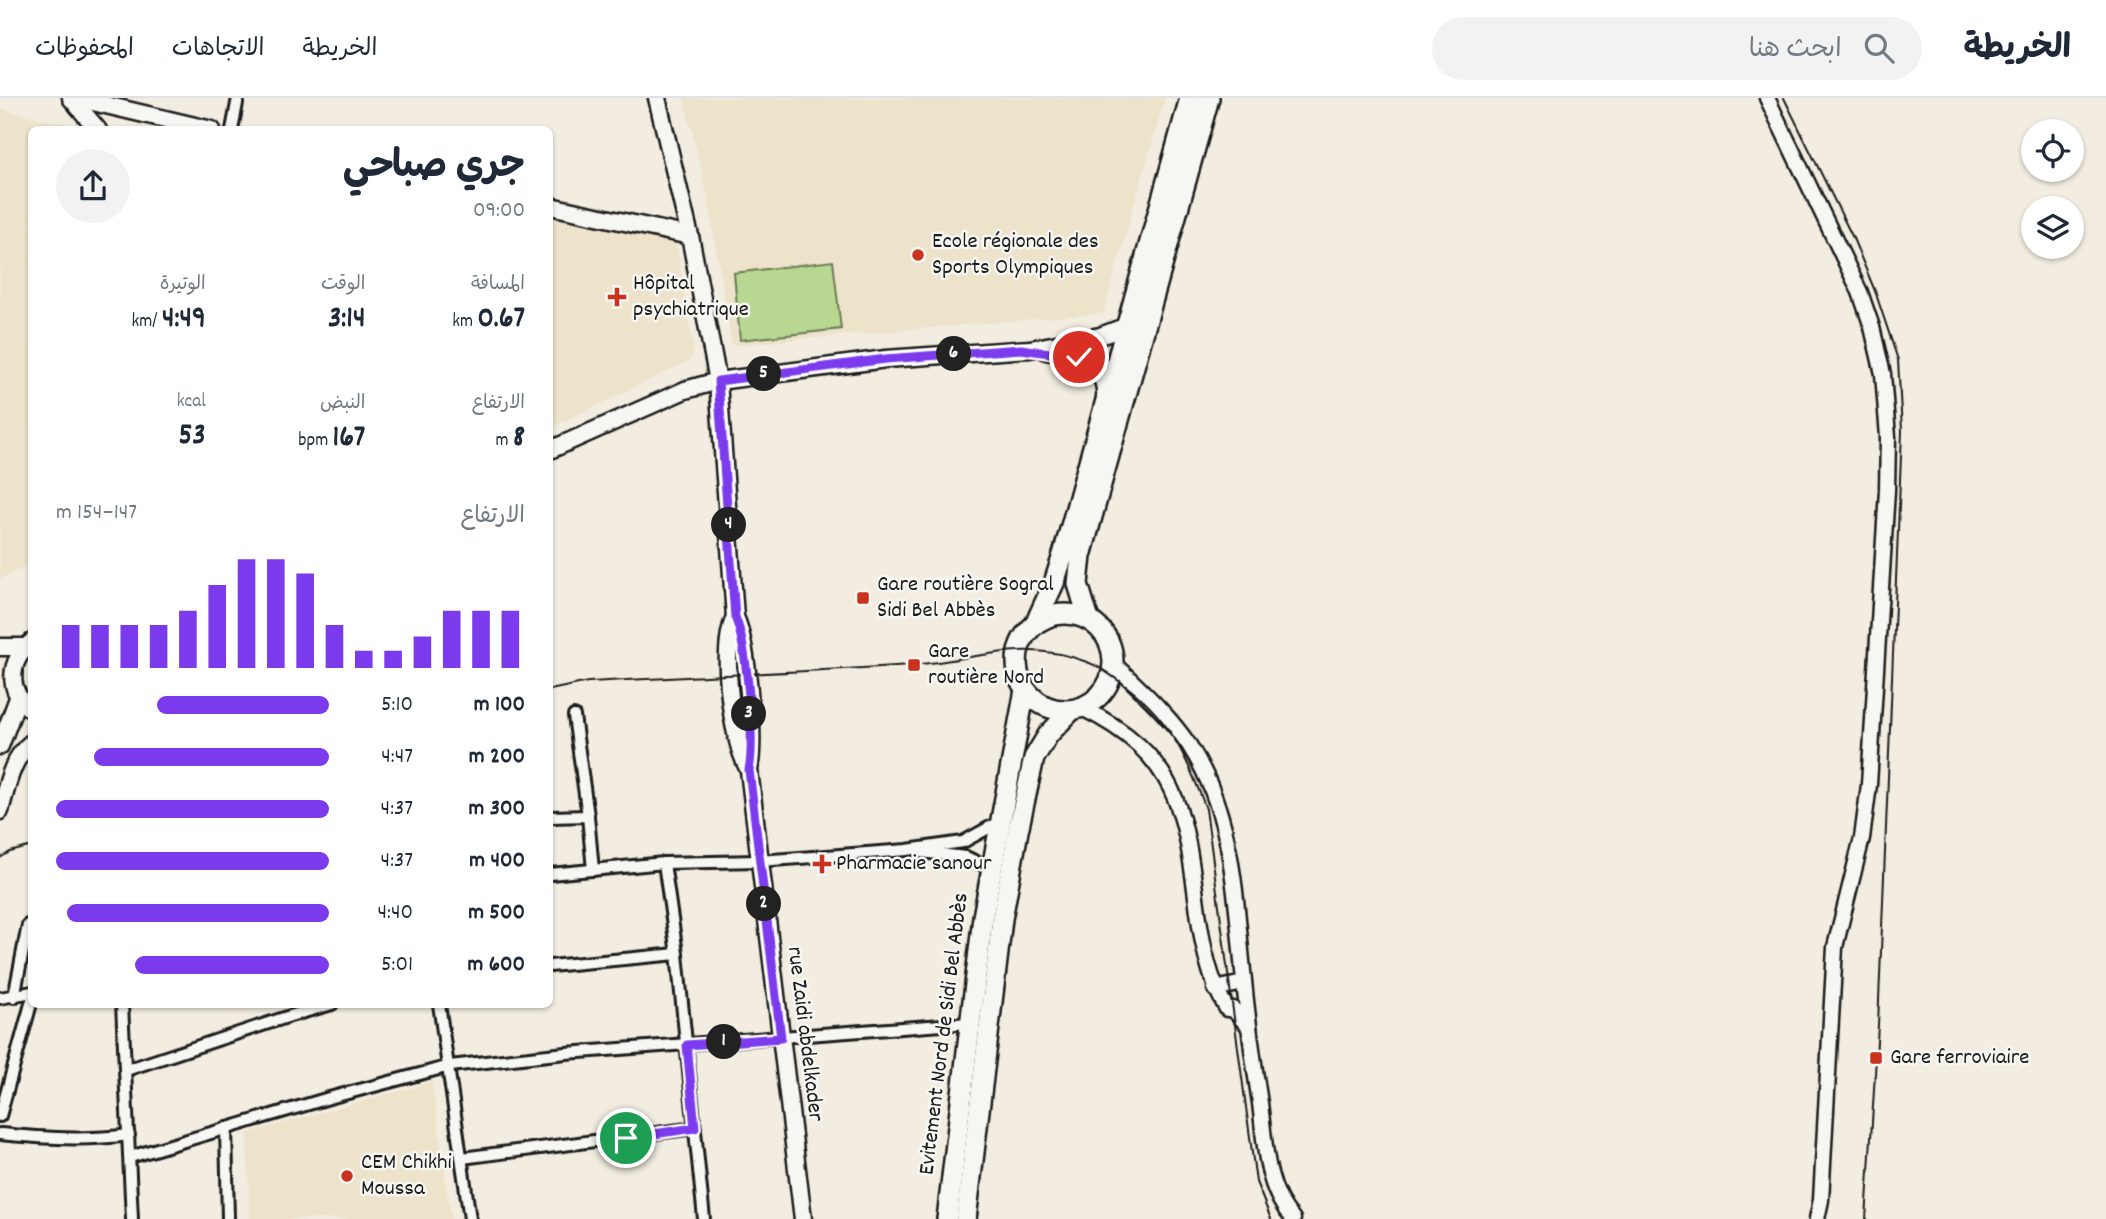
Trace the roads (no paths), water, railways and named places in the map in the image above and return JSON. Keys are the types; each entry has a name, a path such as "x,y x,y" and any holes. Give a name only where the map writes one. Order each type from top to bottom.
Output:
{"highway":[{"path":"1035,624 1055,614 1079,615 1089,620 1107,638 1113,663 1110,681 1103,692 1077,709 1046,707 1025,690 1017,666 1017,654 1022,639 1035,624 1054,583 1104,415 1190,98"},
{"path":"1089,620 1078,584 1081,556 1209,98"},
{"name":"Evitement Nord de Sidi Bel Abbès","path":"947,1219 969,1023 991,869 1025,690"},
{"name":"Evitement Nord de Sidi Bel Abbès","path":"966,1219 1002,919 1018,831 1034,758 1048,735 1077,709"}],"main road":[{"path":"71,98 94,126"},
{"path":"76,98 195,126"},
{"name":"rue Zaidi abdelkader","path":"657,98 690,236 718,381 735,617 727,640 729,680 738,740 749,770 803,1219"},
{"path":"553,207 690,236"},
{"path":"553,449 685,390 718,381 886,359 1030,349 1100,336 1127,326"},
{"path":"1030,349 1070,355 1089,363 1105,384 1104,415"},
{"path":"0,647 28,645"},
{"path":"0,746 14,665 28,645"},
{"path":"11,688 28,706"},
{"path":"0,811 18,757 28,746"}],"street":[{"path":"233,126 237,98"},
{"path":"1767,98 1866,307 1883,374 1888,437 1869,785 1862,838 1835,947 1821,1200 1817,1219"},
{"path":"1113,663 1174,725 1189,747 1215,797 1227,838 1249,1027 1272,1182 1278,1198 1293,1219"},
{"path":"1077,709 1116,725 1146,750 1162,769 1173,792 1188,841 1202,944 1215,989 1227,1009 1233,1009 1249,1027"},
{"path":"574,716 593,870"},
{"path":"553,817 588,816"},
{"path":"553,874 664,863 759,861 906,850 964,842 1001,821"},
{"path":"906,850 966,858 991,869"},
{"path":"664,863 677,954 704,1219"},
{"path":"14,996 28,930"},
{"path":"553,966 677,954"},
{"path":"1215,989 1244,983"},
{"path":"0,998 28,993"},
{"path":"0,1115 30,1008"},
{"path":"122,1008 132,1219"},
{"path":"127,1070 318,1008"},
{"path":"440,1008 470,1219"},
{"path":"130,1157 450,1066 566,1053 969,1023"},
{"path":"226,1128 229,1219"},
{"path":"462,1158 695,1128"},
{"path":"0,1134 63,1140 93,1140 129,1135"}],"tram line":[{"path":"1784,98 1852,236 1875,291 1898,360 1902,431 1878,1025 1866,1219"},
{"path":"553,689 588,682 910,665 1019,651 1063,655 1104,670 1119,681 1163,722 1183,753 1206,809 1256,1182 1271,1219"},
{"path":"0,858 28,847"}],"place":[{"name":"Ecole régionale des Sports Olympiques","path":"918,255"},
{"name":"Hôpital psychiatrique","path":"617,297"},
{"name":"Gare routière Sogral Sidi Bel Abbès","path":"863,598"},
{"name":"Gare routière Nord","path":"914,665"},
{"name":"Pharmacie sanour","path":"822,864"},
{"name":"Gare ferroviaire","path":"1876,1058"},
{"name":"CEM Chikhi Moussa","path":"347,1176"}]}
